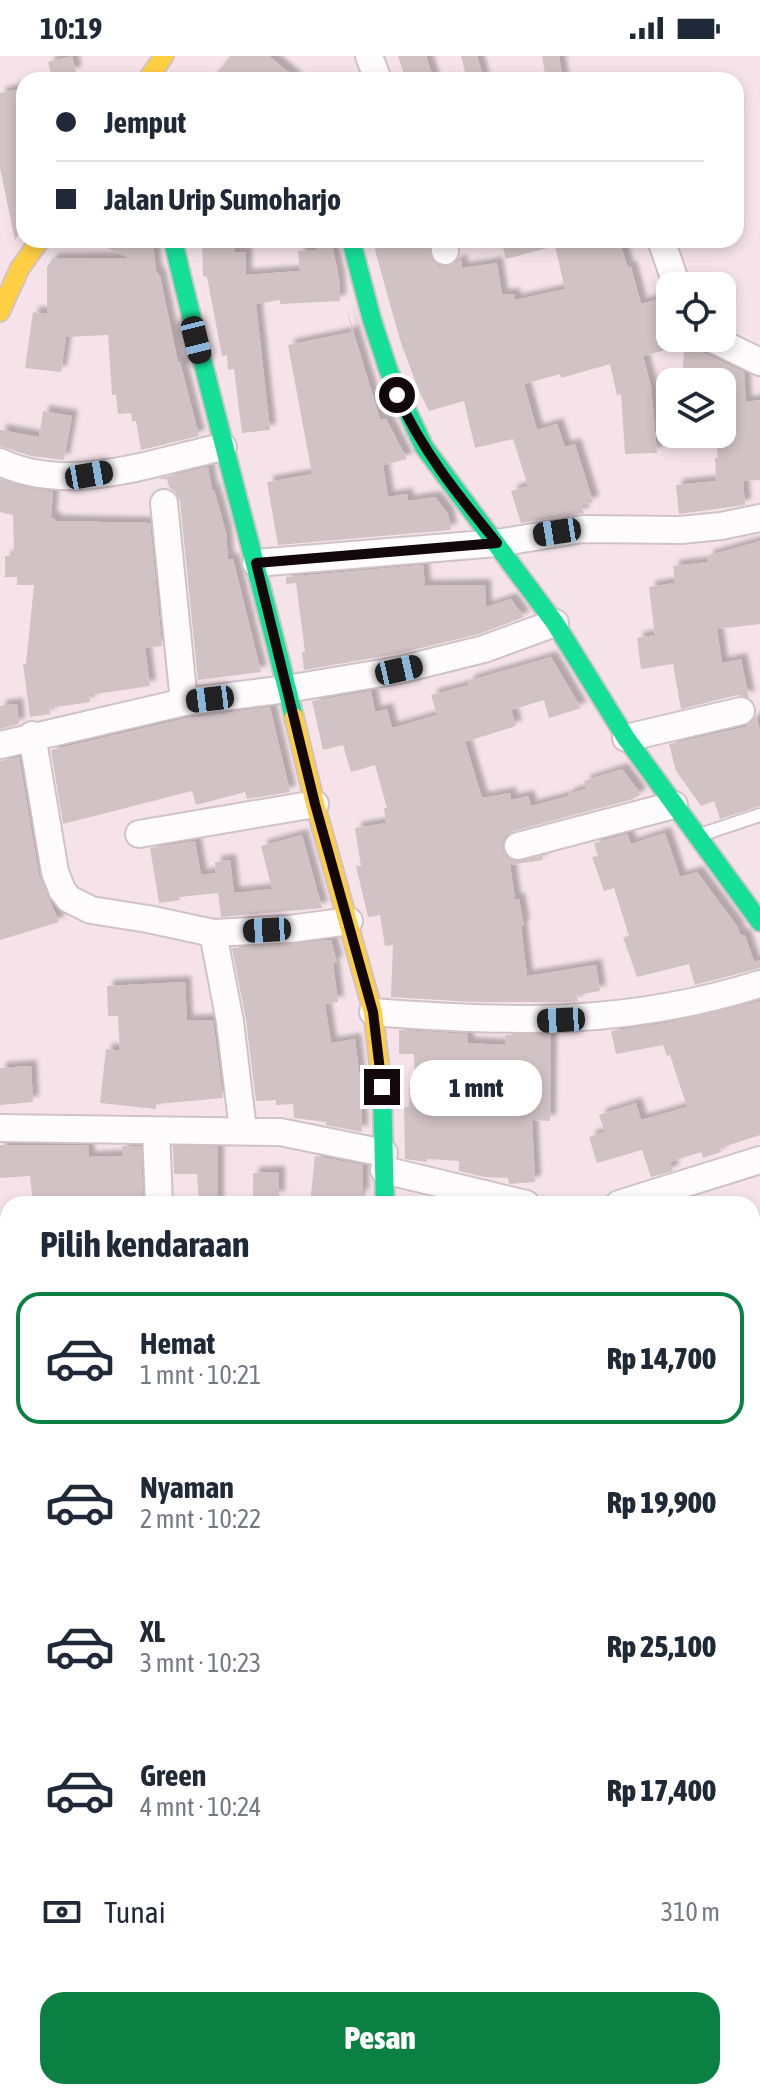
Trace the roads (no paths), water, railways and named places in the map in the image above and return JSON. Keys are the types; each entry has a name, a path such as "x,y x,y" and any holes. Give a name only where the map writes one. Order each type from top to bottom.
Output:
{"main road":[{"path":"0,296 34,248"},
{"path":"175,248 315,804 373,1012 382,1087 385,1196"},
{"path":"353,248 385,368 408,421 443,476 555,623 626,738 696,836 758,915"},
{"path":"0,312 20,268"}],"street":[{"path":"664,248 672,272"},
{"path":"736,350 760,362"},
{"path":"0,462 41,475 64,478 223,447"},
{"path":"164,503 184,702"},
{"path":"256,563 497,543 583,529 681,530 760,518"},
{"path":"0,745 32,735 184,702 287,689 441,661 555,623"},
{"path":"626,738 741,711"},
{"path":"32,735 55,872 69,899 91,910 213,933 290,929 349,921"},
{"path":"139,834 315,804"},
{"path":"518,846 674,805"},
{"path":"213,933 230,1022 243,1130"},
{"path":"373,1012 477,1020 588,1018 677,1007 760,984"},
{"path":"0,1128 280,1132 499,1196"},
{"path":"156,1131 159,1196"},
{"path":"644,1196 760,1160"}],"lane":[{"path":"696,836 760,815"}]}
